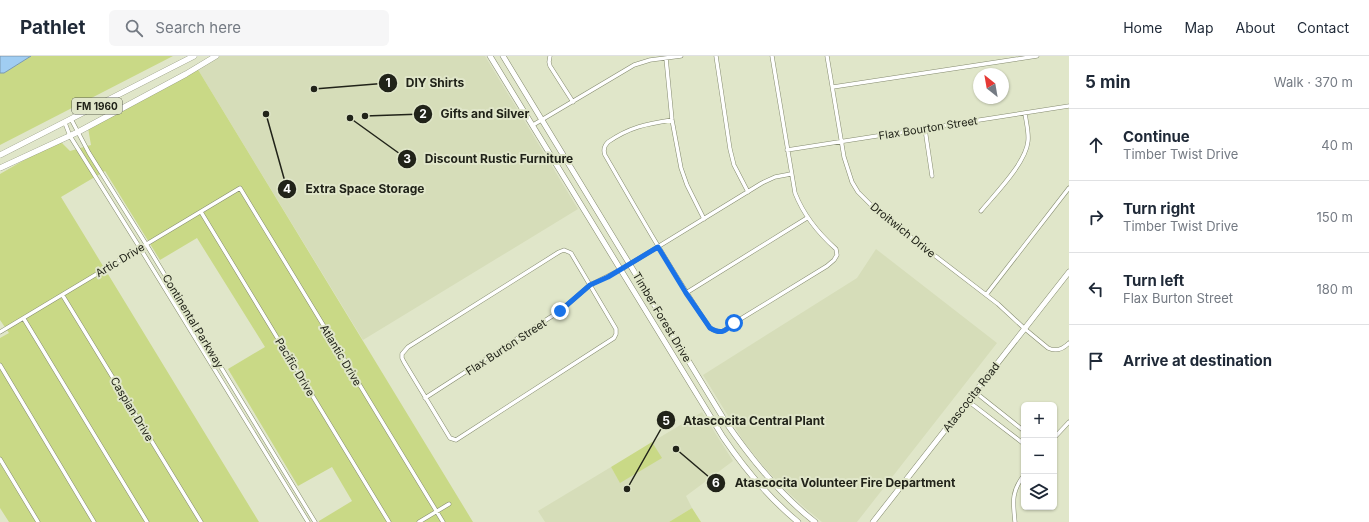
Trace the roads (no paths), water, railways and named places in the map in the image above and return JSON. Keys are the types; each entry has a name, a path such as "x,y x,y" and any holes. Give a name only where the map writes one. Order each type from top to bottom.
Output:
{"main road":[{"name":"FM 1960","path":"0,155 194,56"},
{"name":"FM 1960","path":"0,168 78,132 186,74 216,56"},
{"name":"Timber Forest Drive","path":"490,56 731,450 764,490 798,522"},
{"name":"Timber Forest Drive","path":"503,56 721,415 740,443 768,478 787,498 816,522"},
{"path":"579,201 588,196"},
{"name":"Atascocita Road","path":"873,522 1069,272"}],"street":[{"path":"550,56 550,66 573,102"},
{"path":"533,125 634,65 650,60 681,56"},
{"path":"716,56 730,150 734,165 748,192"},
{"path":"672,120 638,126 608,142 603,150 610,165 686,293 710,328 716,332 724,331 741,318 827,266 834,261 837,255 836,249 816,230 807,218 795,193 772,56"},
{"name":"Droitwich Drive","path":"827,56 841,142 847,168 855,187 862,197 890,222 1001,306 1048,348 1052,350 1060,349 1069,343"},
{"path":"833,86 1038,56"},
{"path":"666,58 672,120 681,168 687,185 704,219"},
{"name":"Flax Bourton Street","path":"788,150 1069,106"},
{"path":"981,211 1008,178 1024,155 1028,140 1024,113"},
{"name":"Continental Parkway","path":"71,119 89,153 315,522"},
{"name":"Continental Parkway","path":"65,123 70,136 308,522"},
{"path":"925,129 932,176"},
{"name":"Flax Burton Street","path":"425,398 560,311 590,285 620,270 771,178 791,174"},
{"name":"Artic Drive","path":"0,332 63,296 240,188"},
{"name":"Atlantic Drive","path":"240,188 443,522"},
{"path":"986,295 1069,188"},
{"name":"Pacific Drive","path":"201,212 389,522"},
{"path":"686,293 807,218"},
{"path":"564,250 570,253 590,285 616,329 614,338 456,440 449,438 404,362 402,354 408,348 564,250"},
{"name":"Caspian Drive","path":"63,296 201,522"},
{"path":"24,319 147,522"},
{"path":"0,365 94,522"},
{"path":"975,392 1021,429"},
{"path":"968,401 1021,442"},
{"path":"1057,435 1069,422"},
{"path":"0,459 38,522"},
{"path":"1015,522 1013,504 1014,492 1021,480"},
{"path":"419,522 449,504"}],"water":[{"path":"0,56 31,56 4,73 0,73"}],"place":[{"name":"DIY Shirts","path":"314,89"},
{"name":"Extra Space Storage","path":"266,114"},
{"name":"Gifts and Silver","path":"365,116"},
{"name":"Discount Rustic Furniture","path":"350,118"},
{"name":"Atascocita Volunteer Fire Department","path":"676,449"},
{"name":"Atascocita Central Plant","path":"627,489"}]}
